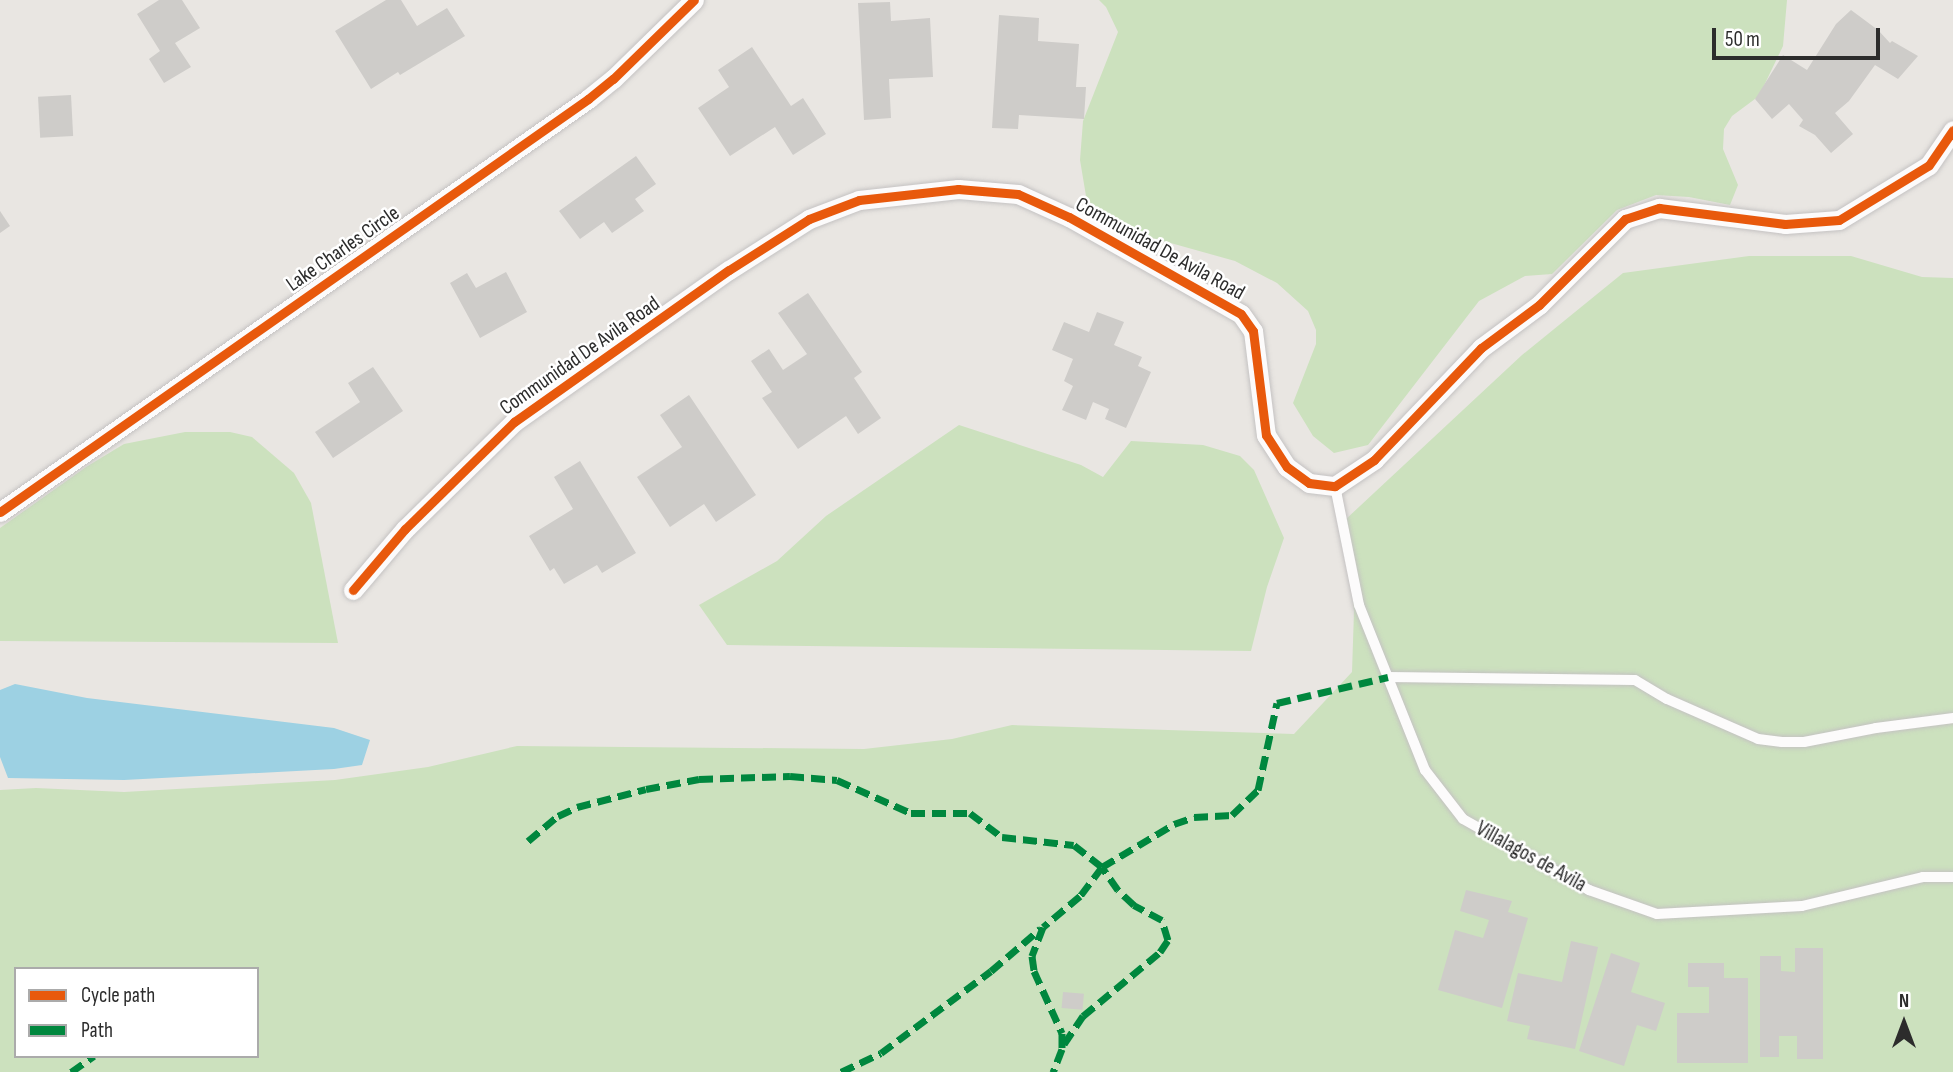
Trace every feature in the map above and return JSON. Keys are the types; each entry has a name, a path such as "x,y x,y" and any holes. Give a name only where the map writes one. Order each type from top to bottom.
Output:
{"street":[{"name":"Lake Charles Circle","path":"0,512 588,99 613,79 694,0"},
{"path":"1335,486 1374,460 1481,348 1538,305 1625,219 1659,208 1773,223 1839,220 1929,165 1953,130"},
{"name":"Communidad De Avila Road","path":"353,590 405,529 513,422 729,270 809,219 859,200 907,192 958,189 1018,194 1069,217 1241,314 1254,331 1266,435 1287,467 1309,483 1335,486"}],"lane":[{"name":"Villalagos de Avila","path":"1335,486 1359,605 1425,770 1463,819 1589,890 1657,914 1802,906 1923,877 1953,877"},
{"path":"1388,677 1634,680 1758,739 1782,742 1804,742 1876,727 1953,718"}],"green space":[{"path":"1099,0 1787,0 1783,46 1759,96 1732,116 1724,129 1723,149 1738,185 1730,205 1689,197 1656,195 1617,210 1552,274 1525,276 1479,301 1368,445 1334,453 1313,436 1293,403 1316,344 1316,330 1308,311 1277,283 1235,261 1142,235 1095,210 1086,196 1080,160 1083,121 1118,32 1106,7"},
{"path":"1749,256 1851,256 1922,277 1953,278 1953,1072 0,1072 0,790 36,788 124,792 335,780 428,767 517,746 864,749 952,739 1012,725 1294,734 1352,672 1354,611 1345,520 1522,355 1623,273"},
{"path":"959,425 1081,465 1103,477 1131,441 1203,445 1240,456 1254,470 1284,538 1267,587 1251,651 727,645 699,605 777,561 826,516"},
{"path":"185,432 230,432 252,437 294,473 311,503 338,643 0,641 0,528 86,467 124,444"}],"water":[{"path":"15,684 87,698 334,728 370,740 362,765 334,769 124,780 8,778 0,757 0,690"}],"building":[{"path":"159,0 182,0 200,28 175,43 191,67 164,83 149,59 160,51 137,14"},
{"path":"386,0 401,0 417,26 447,8 465,36 371,89 335,31"},
{"path":"890,2 891,21 930,18 933,77 889,79 891,118 864,120 858,3"},
{"path":"1851,10 1878,30 1890,43 1892,41 1918,56 1898,79 1875,65 1849,101 1835,113 1853,134 1831,153 1815,135 1799,126 1803,120 1789,104 1772,119 1755,99 1783,55 1807,70 1836,24"},
{"path":"999,15 1039,18 1038,41 1079,44 1076,87 1086,87 1084,119 1019,115 1018,129 992,128"},
{"path":"752,47 791,106 803,98 826,134 793,155 775,127 730,156 698,108 729,87 718,70"},
{"path":"71,95 73,136 40,138 38,97"},
{"path":"636,156 656,184 635,199 644,211 612,233 604,222 580,239 559,211"},
{"path":"0,211 10,226 0,233"},
{"path":"506,272 527,312 480,338 450,283 467,273 476,288"},
{"path":"808,293 862,372 854,378 881,418 858,434 846,416 798,449 762,398 772,392 751,361 769,349 783,370 807,354 778,313"},
{"path":"1097,312 1124,322 1114,345 1142,357 1138,366 1151,372 1126,428 1105,419 1109,409 1093,402 1086,420 1062,410 1073,386 1064,381 1073,359 1052,350 1064,322 1089,332"},
{"path":"373,367 403,411 333,458 315,432 360,402 348,383"},
{"path":"689,395 756,495 716,522 704,504 670,527 637,477 682,447 660,415"},
{"path":"580,461 636,553 602,573 597,565 564,584 554,568 550,571 529,536 573,509 554,477"},
{"path":"1466,890 1512,901 1508,912 1528,918 1502,1008 1438,990 1455,930 1483,938 1489,920 1460,911"},
{"path":"1571,941 1598,947 1575,1049 1527,1039 1530,1026 1507,1021 1518,973 1562,982"},
{"path":"1795,948 1823,948 1823,1059 1797,1059 1797,1036 1779,1036 1779,1057 1760,1057 1760,956 1781,956 1781,971 1795,972"},
{"path":"1611,953 1640,963 1631,992 1665,1003 1656,1031 1637,1025 1624,1066 1579,1051"},
{"path":"1688,963 1724,963 1724,978 1748,978 1748,1063 1677,1063 1677,1013 1709,1013 1709,987 1688,987"},
{"path":"1063,992 1084,994 1083,1010 1062,1008"}],"marked path":[{"path":"1064,1044 1083,1016 1160,952 1168,940 1162,920 1134,905 1118,890 1102,867 1174,824 1194,817 1232,815 1258,790 1277,703 1388,677"},
{"path":"528,841 558,816 577,807 646,789 699,779 790,776 837,780 911,813 970,813 1002,837 1074,845 1102,867 1080,896 1043,927 1032,956 1034,971 1062,1033 1062,1049 1053,1072"},
{"path":"841,1072 881,1053 991,971 1040,929"},
{"path":"71,1072 91,1058"}],"cycle path":[{"path":"0,512 588,99 613,79 694,0"},
{"path":"353,590 405,529 514,422 729,270 809,219 859,200 958,189 1018,194 1069,217 1241,314 1253,331 1266,435 1287,467 1309,483 1335,486 1374,460 1481,348 1539,305 1625,219 1659,208 1785,224 1839,220 1929,165 1953,130"}]}
